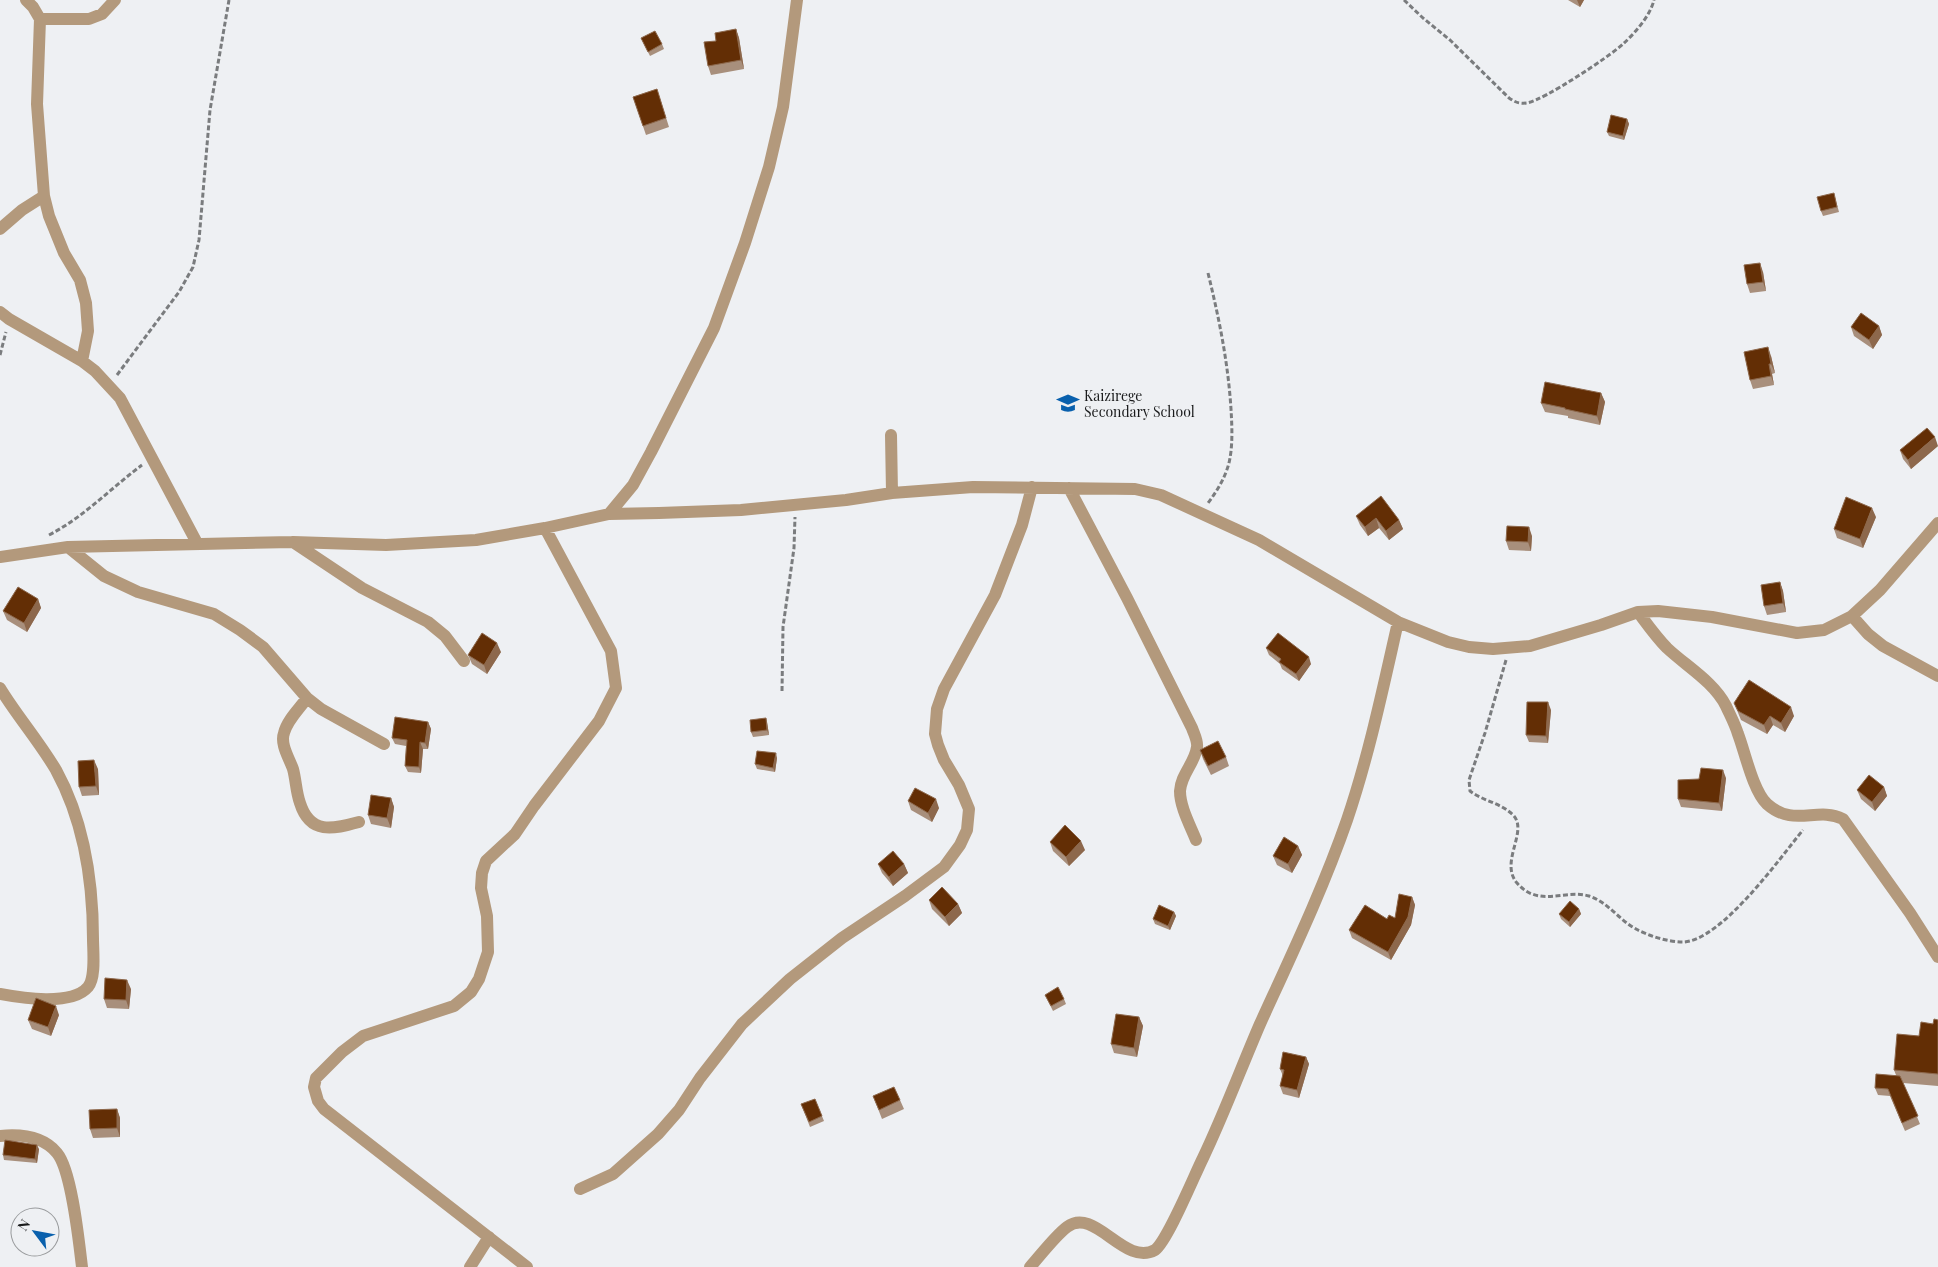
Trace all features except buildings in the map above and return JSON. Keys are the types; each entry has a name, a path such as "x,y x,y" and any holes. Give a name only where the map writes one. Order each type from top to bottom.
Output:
{"street":[{"path":"26,0 40,19 37,104 44,196 49,216 64,252 80,280 86,303 88,330 82,361"},
{"path":"40,19 89,19 102,14 115,0"},
{"path":"609,514 633,485 714,328 770,167 783,107 797,0"},
{"path":"0,228 22,210 44,196"},
{"path":"4,315 82,361 110,386 120,398 197,543"},
{"path":"891,435 892,493"},
{"path":"0,557 68,547 293,542 386,545 476,540 609,514 659,514 741,510 796,503 846,500 892,493 973,487 1135,489 1161,495 1202,512 1259,540 1398,622 1455,644 1493,649 1530,646 1638,612 1658,611 1712,617 1797,633 1824,630 1852,616 1880,590 1938,523"},
{"path":"580,1189 613,1174 658,1134 742,1024 790,978 842,938 905,896 944,867 960,844 967,830 969,809 959,785 938,746 935,734 938,709 944,689 995,595 1022,525 1032,487"},
{"path":"1069,488 1132,607 1192,728 1196,741 1196,750 1182,779 1180,793 1186,816 1196,840"},
{"path":"527,1267 324,1109 318,1101 314,1087 316,1078 342,1052 363,1036 454,1006 471,992 479,979 488,952 487,916 481,888 482,873 486,862 515,834 600,722 616,688 611,651 545,528"},
{"path":"293,542 362,588 428,622 445,636 464,661"},
{"path":"68,547 104,576 138,592 214,614 240,630 263,647 307,698 321,709 384,744"},
{"path":"1638,612 1665,647 1711,686 1724,703 1738,732 1754,780 1766,803 1782,813 1798,817 1825,814 1843,818 1910,913 1938,957"},
{"path":"1852,616 1868,634 1883,646 1938,676"},
{"path":"1030,1267 1068,1226 1079,1222 1092,1227 1135,1256 1144,1257 1157,1249 1173,1221 1219,1124 1259,1026 1300,937 1347,820 1370,743 1398,622"},
{"path":"0,688 56,770 77,818 86,850 92,909 93,972 89,987 80,993 63,998 25,998 0,994"},
{"path":"307,698 283,734 302,810 312,824 322,828 336,828 359,822"},
{"path":"0,1136 16,1135 38,1139 58,1154 67,1177 82,1267"},
{"path":"470,1267 488,1237"}],"path":[{"path":"110,386 179,292 193,266 200,231 210,110 229,0"},
{"path":"1404,0 1422,18 1450,40 1509,98 1517,103 1525,104 1553,92 1622,45 1637,28 1654,0"},
{"path":"1202,512 1220,486 1229,462 1232,430 1229,381 1224,344 1208,273"},
{"path":"0,355 4,315"},
{"path":"47,535 60,529 90,508 118,483 152,458"},
{"path":"782,691 783,626 794,548 796,503"},
{"path":"1510,647 1469,780 1470,791 1477,796 1500,805 1512,814 1517,821 1518,831 1510,863 1512,875 1518,884 1529,892 1541,896 1554,897 1588,896 1602,902 1635,929 1663,939 1684,942 1702,936 1719,926 1738,908 1814,815"}],"place":[{"name":"Kaizirege Secondary School","path":"1068,403"}]}
